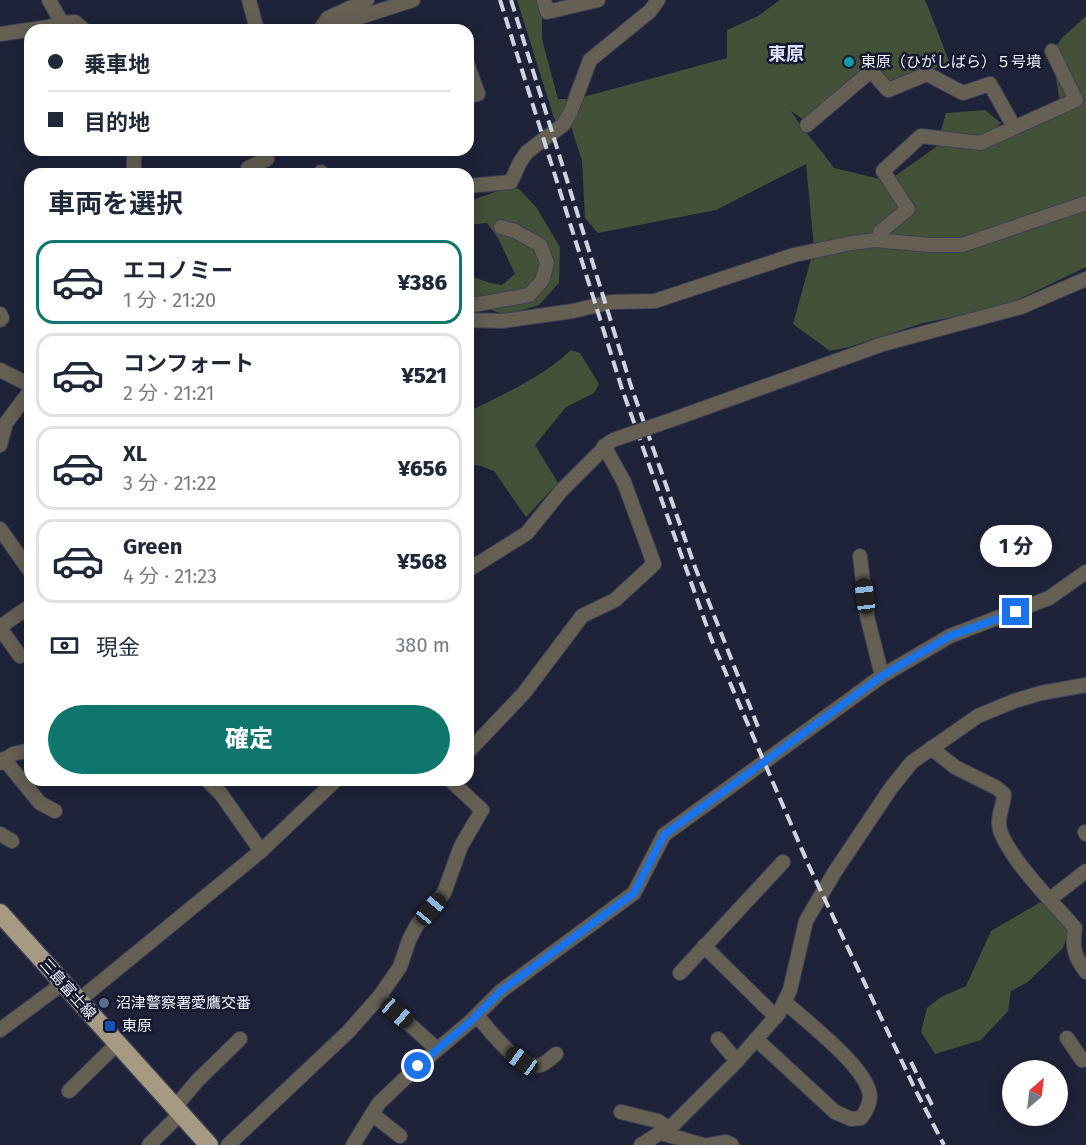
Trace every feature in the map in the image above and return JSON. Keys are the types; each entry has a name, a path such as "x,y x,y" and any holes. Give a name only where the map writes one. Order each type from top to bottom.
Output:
{"main road":[{"name":"三島富士線","path":"0,913 209,1145"}],"street":[{"path":"49,0 62,23"},
{"path":"249,0 255,24"},
{"path":"324,24 328,18 367,0"},
{"path":"339,24 413,0"},
{"path":"544,0 547,12 598,0"},
{"path":"474,185 511,182 526,152 563,125 571,111 590,60 650,11 658,0"},
{"path":"59,24 75,22 77,24"},
{"path":"0,34 24,31"},
{"path":"880,240 880,232 908,209 883,171 921,136 980,142 1076,100 1052,51"},
{"path":"807,125 871,71 888,90 927,74 963,93 990,84 1014,127"},
{"path":"474,83 478,94 474,95"},
{"path":"248,168 267,159"},
{"path":"474,320 503,321 573,311 612,302 655,301 795,255 852,243 880,240 929,245 962,245 1086,203"},
{"path":"474,305 529,295 542,281 547,263 540,245 515,231 501,227"},
{"path":"474,566 528,533 561,491 608,443 883,344 1022,307 1086,279"},
{"path":"0,314 2,318 0,320"},
{"path":"0,370 24,382"},
{"path":"0,446 6,423 24,399"},
{"path":"474,746 524,693 582,615 615,600 654,564 608,443"},
{"path":"0,529 24,563"},
{"path":"860,556 867,616 882,676"},
{"path":"353,1145 386,1096 477,1016 501,991 634,893 664,835 882,676 950,636 1048,598 1086,572"},
{"path":"20,656 0,628 24,610"},
{"path":"641,1145 664,1131 737,1061 776,1017 785,1002 806,921 834,873 891,788 912,762 978,716 1041,693 1086,685"},
{"path":"931,748 955,767 997,788 1004,794 998,823 1006,845 1075,928 1073,939 1076,959 1086,972"},
{"path":"24,751 13,754 2,761 24,785"},
{"path":"25,786 40,802 55,811"},
{"path":"213,786 261,851"},
{"path":"78,1001 261,851 330,786"},
{"path":"228,1145 348,1032 379,997 400,967 417,925 444,893 461,846 482,810 456,786"},
{"path":"680,973 783,862"},
{"path":"1050,899 1086,871"},
{"path":"704,946 776,1017"},
{"path":"0,1030 62,984"},
{"path":"379,997 437,1049"},
{"path":"756,1039 835,1112 851,1119 861,1118 868,1107 869,1093 858,1069 785,1002"},
{"path":"477,1016 508,1051 529,1065 544,1064 556,1054"},
{"path":"1067,1038 1082,1060 1086,1059"},
{"path":"149,1145 178,1110 198,1080 240,1039"},
{"path":"718,1039 737,1061"},
{"path":"69,1091 117,1044"},
{"path":"621,1112 658,1121 664,1131 703,1145"},
{"path":"372,1114 400,1136"},
{"path":"709,1145 726,1142 732,1145"}],"green space":[{"path":"517,0 540,0 542,39 558,99 573,99 558,126 554,118"},
{"path":"780,0 924,0 926,2 949,61 934,69 887,83 870,67 807,122 791,111 834,168 888,181 936,147 946,113 985,110 1001,123 982,141 1060,105 1052,51 1062,38 1086,16 1086,267 1003,307 923,323 830,351 793,324 814,248 806,164 716,210 598,233 585,218 582,161 568,117 576,99 727,58 727,30 758,16"},
{"path":"509,187 519,189 536,207 560,247 559,283 539,305 506,315 479,306 474,308 474,277 502,285 515,274 498,238 487,223 474,224 475,199"},
{"path":"571,350 580,353 599,384 594,393 566,407 535,445 558,483 526,517 494,471 474,465 474,409 535,377"},
{"path":"1044,900 1069,931 1063,948 1028,982 1011,991 1008,1011 981,1040 935,1054 921,1032 927,1008 941,997 966,986 991,931"}],"railway":[{"path":"500,0 622,389 712,641 809,866 944,1145"},
{"path":"511,0 631,386 695,567 760,732"},
{"path":"911,1062 932,1105"}],"place":[{"name":"東原（ひがしばら）５号墳","path":"849,62"},
{"name":"沼津警察署愛鷹交番","path":"104,1003"},
{"name":"東原","path":"110,1026"}],"district":[{"name":"東原","path":"786,54"}],"route":[{"path":"418,1066 471,1021 501,991 634,893 664,835 688,820 748,773 882,676 950,636 1016,612"}]}
